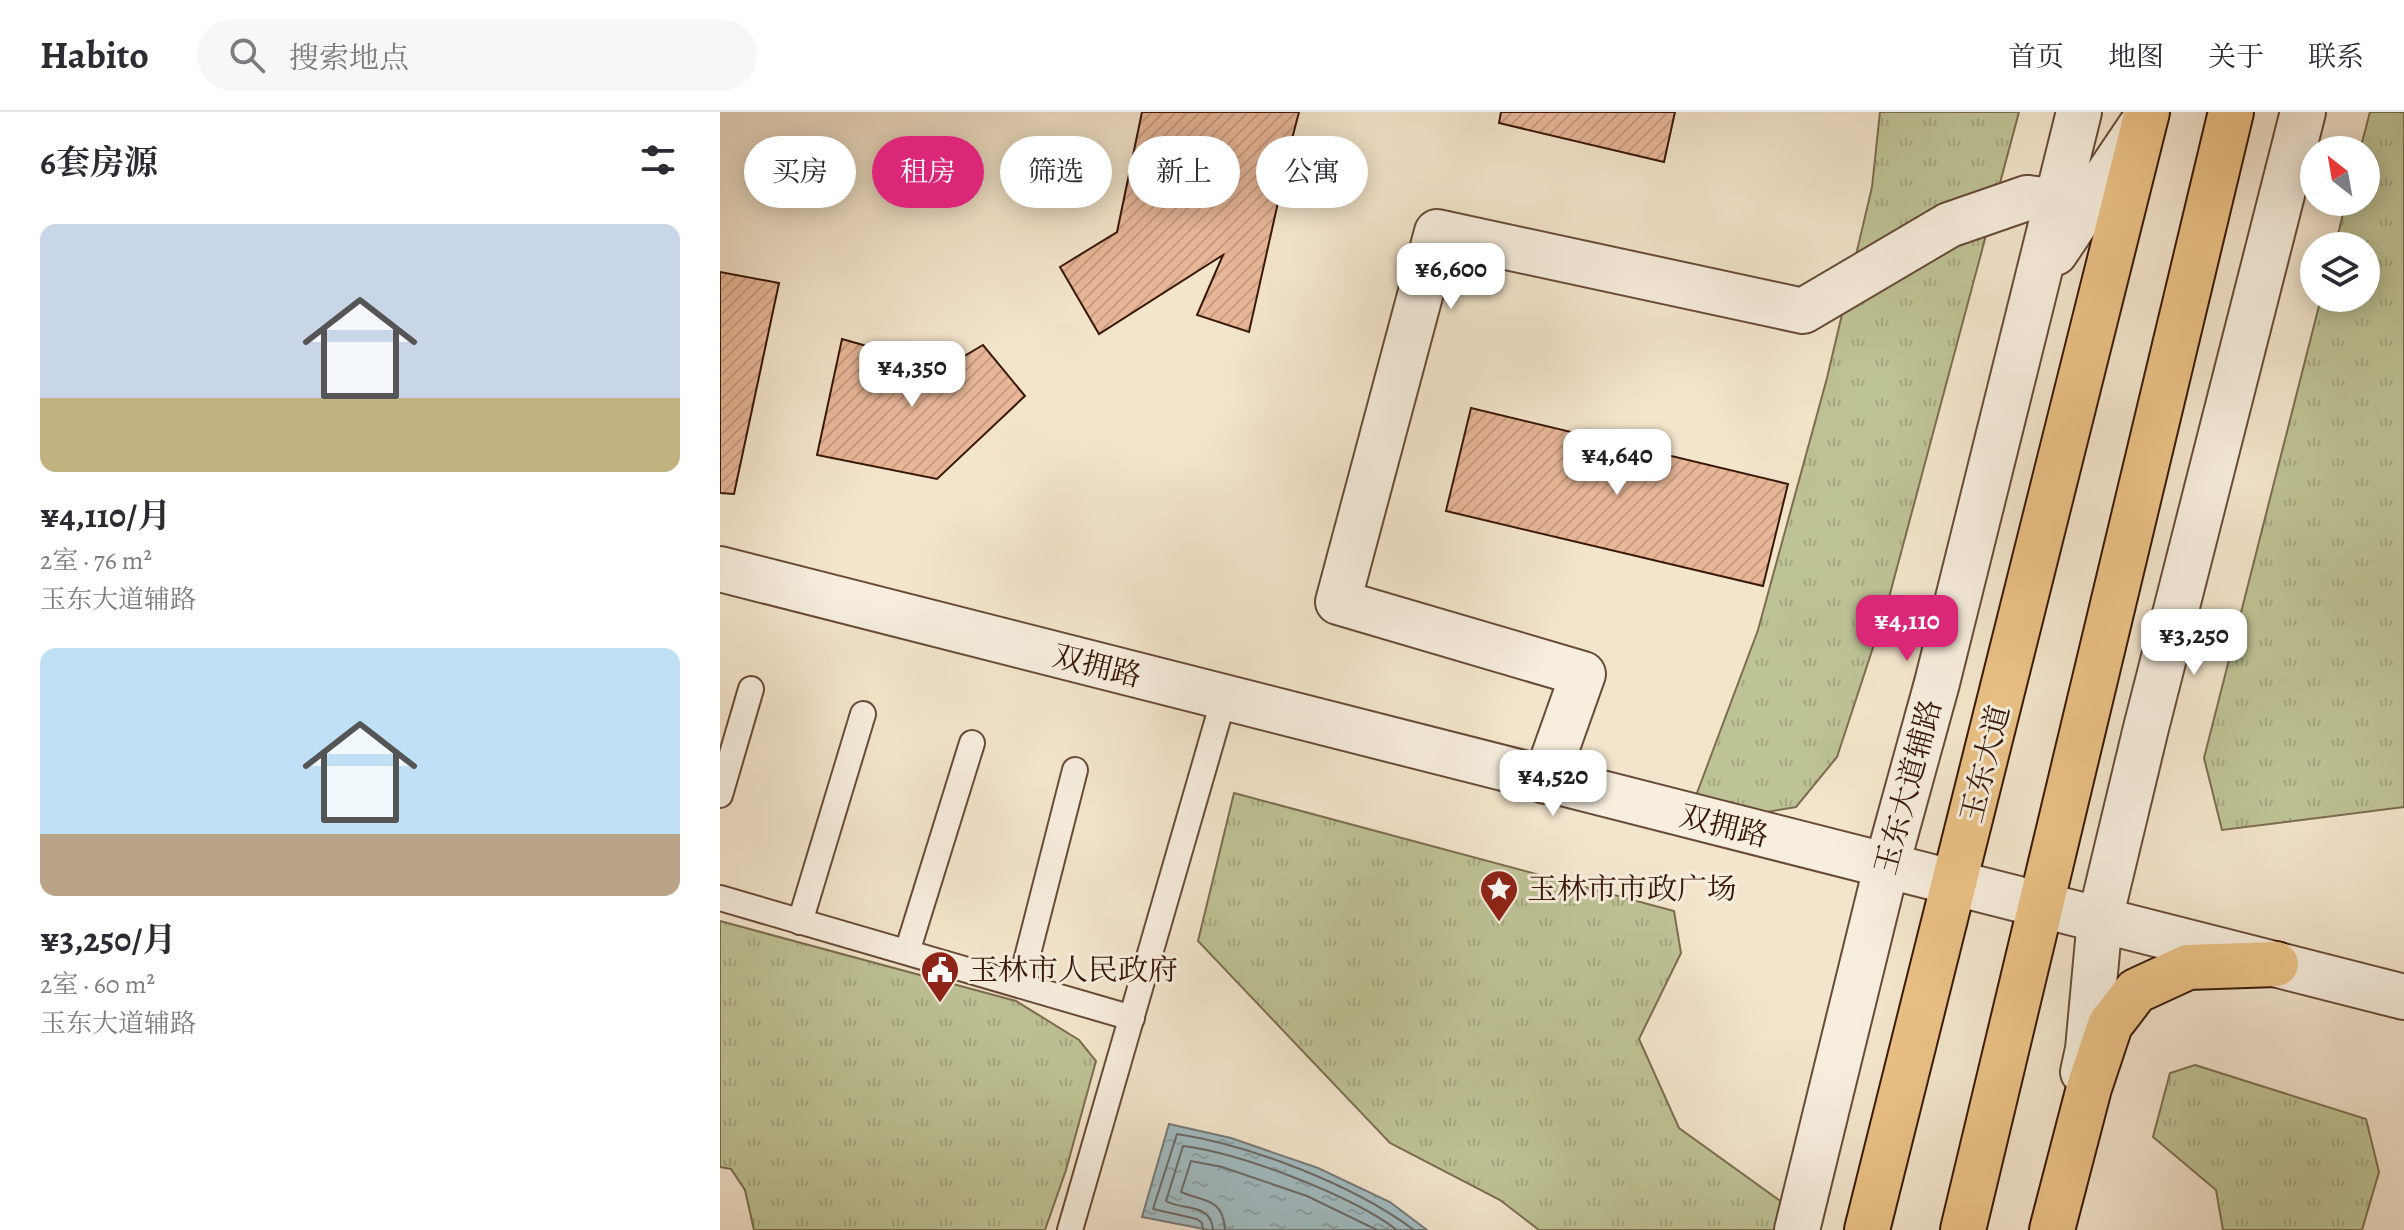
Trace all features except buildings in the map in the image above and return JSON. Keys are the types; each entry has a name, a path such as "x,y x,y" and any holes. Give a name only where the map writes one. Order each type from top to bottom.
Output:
{"main road":[{"path":"1963,1230 2231,112"},
{"name":"玉东大道","path":"1867,1230 2107,272 2132,114"},
{"path":"2052,1230 2089,1088 2110,1025 2136,991 2188,967 2276,964"}],"street":[{"name":"玉东大道辅路","path":"1797,1230 2079,112"},
{"path":"2045,1230 2088,1049 2100,919 2303,112"},
{"path":"2037,280 2104,180 2132,114"},
{"path":"2104,180 2107,272"},
{"path":"1545,781 1583,674 1338,602 1437,232 1803,311 1949,225 2027,198 2057,201"},
{"name":"双拥路","path":"720,569 1886,868 2404,997"}],"lane":[{"path":"720,795 751,689"},
{"path":"1070,1230 1224,698"},
{"path":"800,922 863,714"},
{"path":"907,952 972,743"},
{"path":"1020,985 1075,770"},
{"path":"720,898 1132,1018"}],"green space":[{"path":"1880,112 2019,112 1887,605 1837,757 1796,807 1749,815 1694,801 1758,630 1827,378 1872,187"},
{"path":"2370,112 2404,112 2404,807 2222,830 2204,758 2317,312 2380,312 2380,232 2338,232 2342,216 2380,216 2380,136 2364,136"},
{"path":"1234,793 1674,911 1681,953 1639,1039 1679,1128 1783,1203 1777,1230 1539,1230 1500,1200 1390,1143 1198,941"},
{"path":"720,921 1016,1001 1079,1040 1096,1061 1066,1170 1045,1230 754,1230 745,1190 731,1169 720,1167"},
{"path":"2195,1065 2366,1119 2379,1172 2362,1230 2223,1230 2216,1190 2153,1137 2170,1073"}],"water":[{"path":"1169,1124 1231,1138 1318,1168 1390,1202 1427,1230 1209,1230 1142,1217"}],"place":[{"name":"玉林市市政广场","path":"1499,923"},
{"name":"玉林市人民政府","path":"940,1004"}]}
